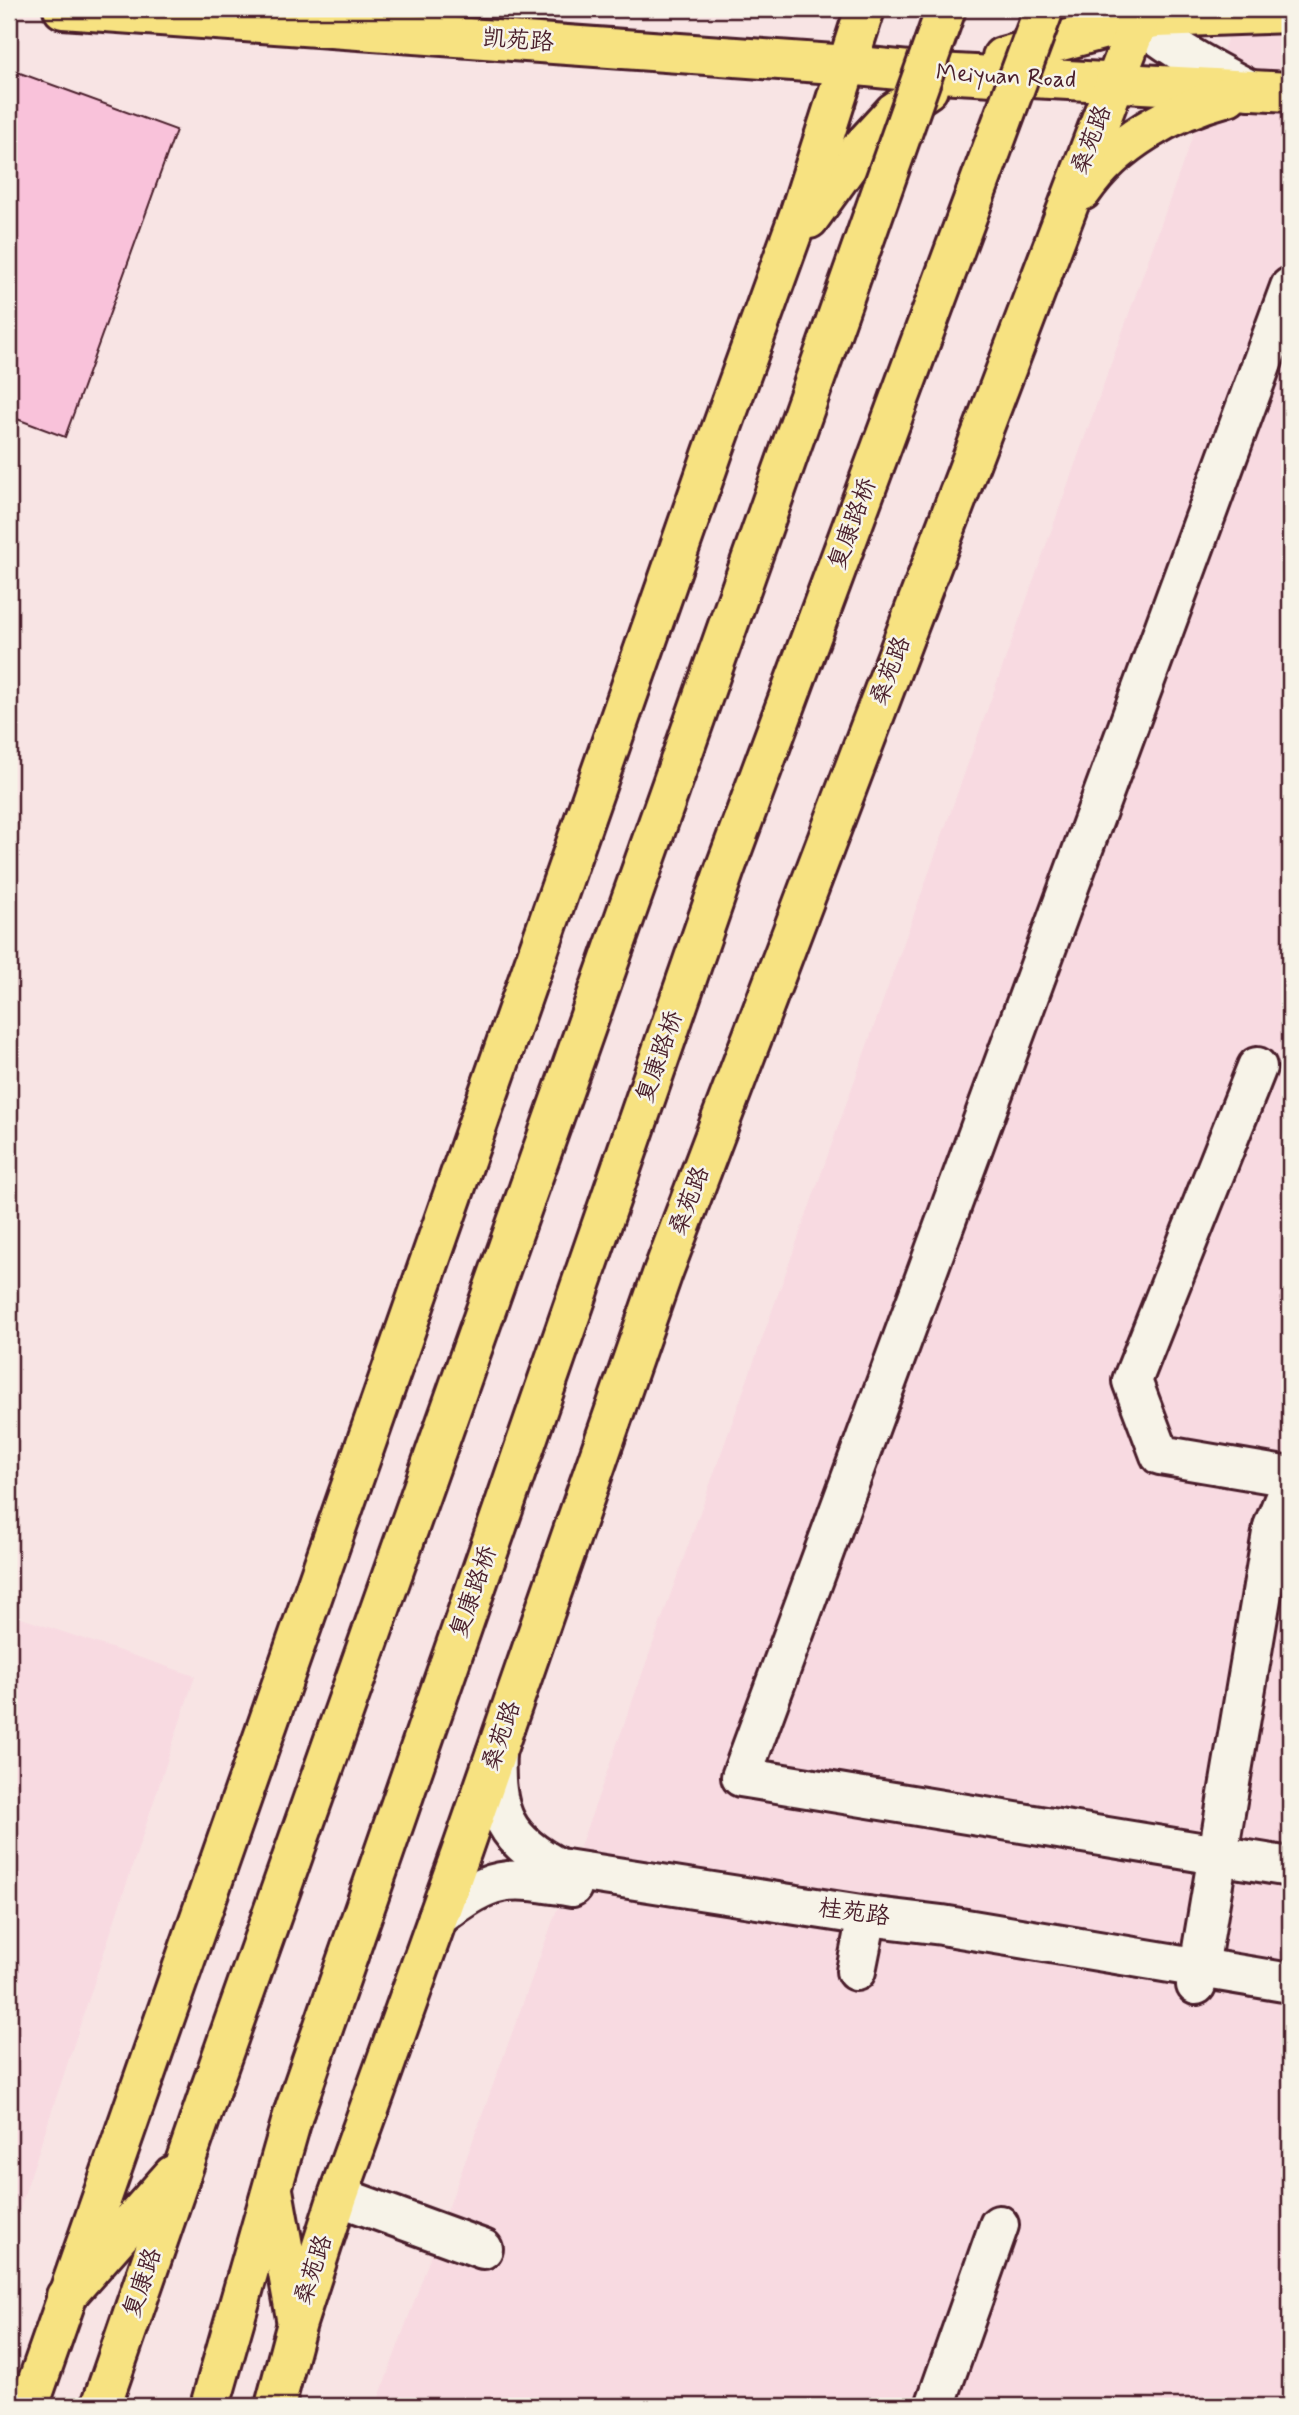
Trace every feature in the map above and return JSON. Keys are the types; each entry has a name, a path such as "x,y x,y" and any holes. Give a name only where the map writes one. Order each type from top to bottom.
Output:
{"main road":[{"name":"凯苑路","path":"63,9 848,65"},
{"path":"37,2395 66,2296 783,259 866,9"},
{"name":"复康路","path":"101,2406 210,2090 946,9"},
{"name":"复康路桥","path":"273,2190 294,2112 724,869 1044,9"},
{"path":"783,259 825,195 859,150 894,112 952,74 1135,13 1156,18 1290,13"},
{"name":"桑苑路","path":"275,2406 297,2323 338,2196 663,1272 1114,83 1135,13"},
{"name":"Meiyuan Road","path":"848,65 952,74 1290,92"},
{"path":"1059,228 1084,187 1121,148 1170,117 1199,103 1250,90"},
{"path":"66,2296 186,2160"},
{"path":"273,2190 297,2323"},
{"path":"210,2406 273,2190"}],"street":[{"path":"1135,13 1207,68 1250,90"},
{"path":"1290,287 741,1777 1290,1867"},
{"path":"1257,1068 1132,1381 1160,1455 1290,1477"},
{"path":"1197,1976 1273,1527 1290,1485"},
{"name":"桂苑路","path":"496,1753 494,1783 507,1825 520,1842 536,1856 559,1868 865,1924"},
{"name":"桂苑路","path":"438,1917 480,1888 502,1880 523,1879 865,1924 942,1925 1197,1976 1290,2000"},
{"path":"856,1971 865,1924"},
{"name":"桂苑路","path":"1197,1976 1290,1983"},
{"path":"338,2196 483,2249"},
{"path":"935,2406 999,2225"}],"shaded area":[{"path":"1238,9 1290,9 1290,2406 376,2406 597,1800"},
{"path":"9,1614 195,1676 9,2241"}],"building":[{"path":"9,69 176,130 65,437 9,416"}]}
